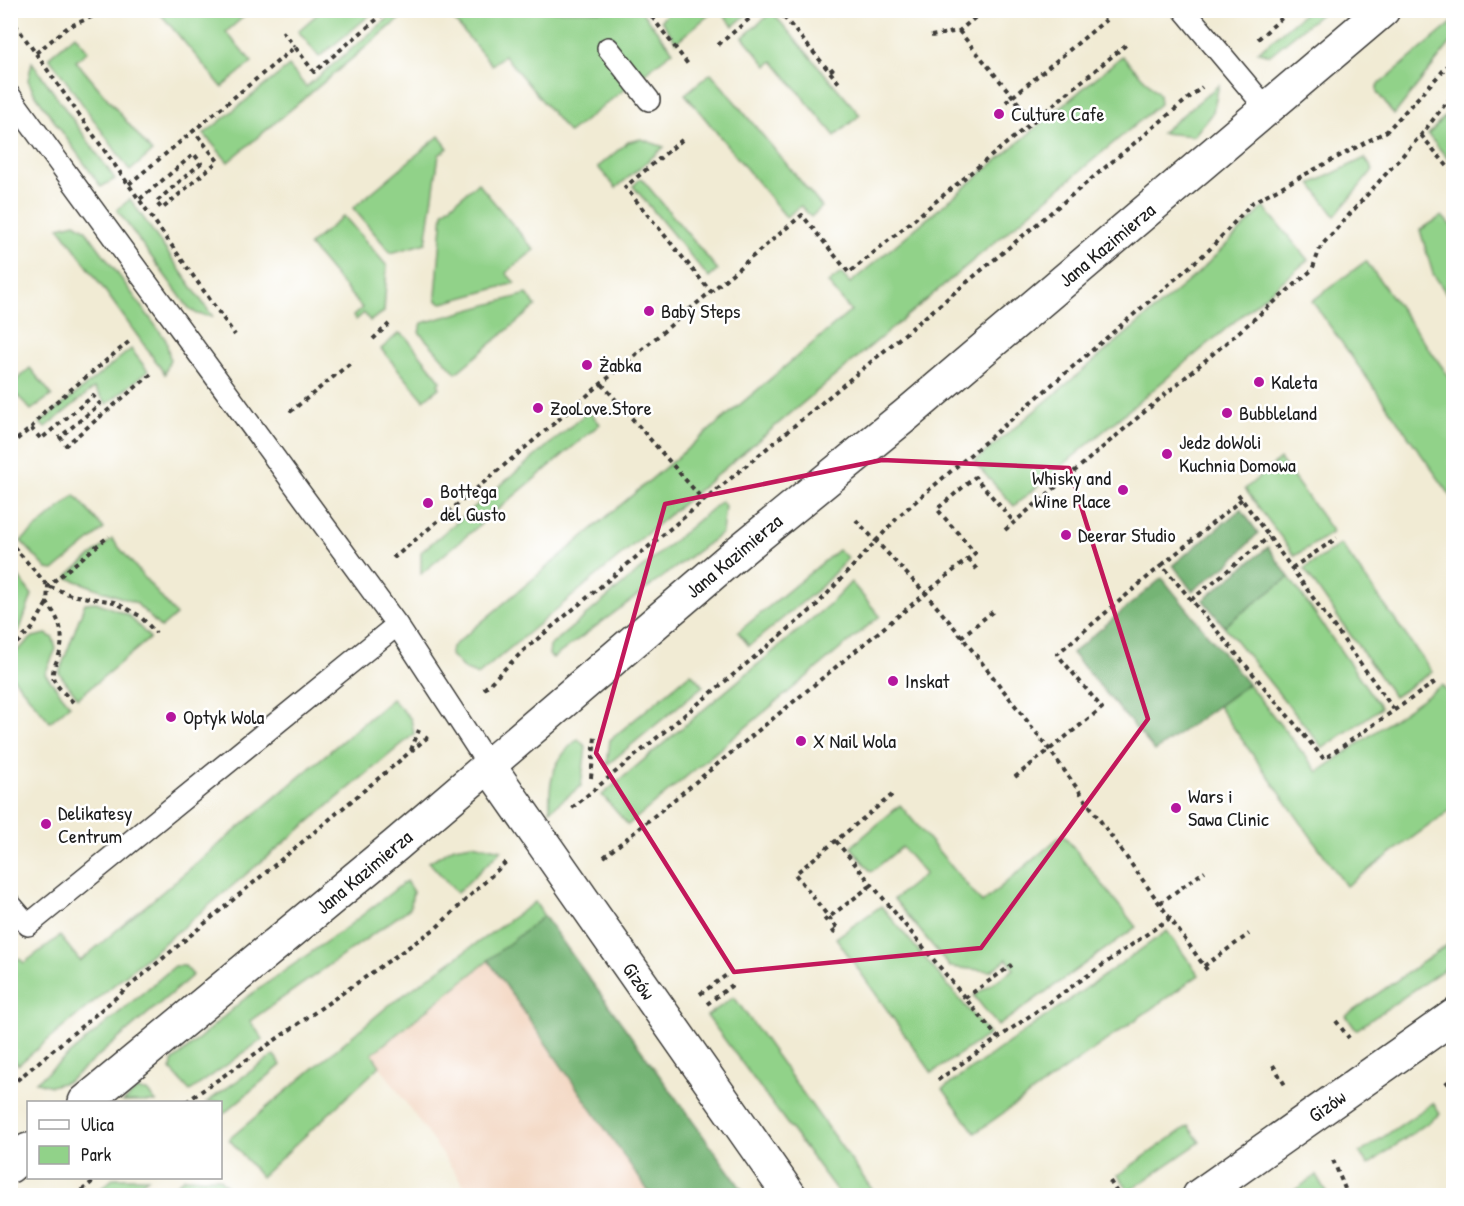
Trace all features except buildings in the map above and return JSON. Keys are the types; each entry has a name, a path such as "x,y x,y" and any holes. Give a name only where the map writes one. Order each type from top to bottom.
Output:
{"street":[{"name":"Jana Kazimierza","path":"86,1101 489,766 730,558 906,415 1383,10"},
{"name":"Gizów","path":"489,766 790,1196"},
{"name":"Gizów","path":"1199,1196 1454,1016"},
{"path":"10,1166 27,1151"}],"lane":[{"path":"1184,10 1267,109"},
{"path":"608,48 649,100"},
{"path":"10,96 397,624 489,766"},
{"path":"10,904 28,925 397,624"}],"path":[{"path":"36,53 68,27 108,10"},
{"path":"282,31 314,72 388,10"},
{"path":"647,10 690,67"},
{"path":"652,17 660,10"},
{"path":"718,45 760,10"},
{"path":"778,10 840,84"},
{"path":"931,36 959,31 984,10"},
{"path":"10,1086 358,798 455,714 523,651 1292,10"},
{"path":"10,17 240,342"},
{"path":"1006,102 1106,20"},
{"path":"959,31 1033,121"},
{"path":"388,548 395,557 802,215 849,273 1127,44"},
{"path":"129,184 295,47"},
{"path":"187,1101 436,928 504,864 538,838 590,791 815,607 901,514 1209,250 1253,202 1387,131 1454,59"},
{"path":"830,71 835,67"},
{"path":"1005,530 1312,270 1321,246 1421,135 1454,93"},
{"path":"140,199 194,154 201,163 156,202 162,209 218,161 193,130"},
{"path":"1421,135 1454,174"},
{"path":"682,140 625,188 711,292"},
{"path":"1454,194 1448,199 1454,203"},
{"path":"373,339 389,324"},
{"path":"10,445 31,428 45,411 131,340"},
{"path":"290,412 353,361"},
{"path":"31,428 41,440 93,396 100,404 60,437 66,445 154,372"},
{"path":"602,384 704,501"},
{"path":"284,403 297,421"},
{"path":"598,861 975,553 937,509 975,477 1014,522"},
{"path":"1238,494 1395,711"},
{"path":"1015,777 1102,708 1057,654 1083,629 1242,499"},
{"path":"856,520 925,593 962,637 1049,749 1206,968 1249,934"},
{"path":"10,649 32,629 47,603 48,586 109,536"},
{"path":"1191,600 1269,537"},
{"path":"1292,568 1337,538"},
{"path":"14,547 48,586 71,595 114,602 140,616 156,633"},
{"path":"968,559 979,572"},
{"path":"1162,565 1324,759 1438,680"},
{"path":"47,603 59,619 61,631 61,650 53,672 54,680 73,702"},
{"path":"962,637 996,609"},
{"path":"591,778 595,737"},
{"path":"832,933 837,928 793,875 892,795"},
{"path":"837,840 998,1038"},
{"path":"1160,903 1205,871"},
{"path":"824,921 873,884"},
{"path":"938,1080 1170,918"},
{"path":"965,998 1012,965"},
{"path":"693,1000 728,974"},
{"path":"699,1010 735,983"},
{"path":"1336,1021 1353,1044"},
{"path":"1273,1065 1287,1090"},
{"path":"1446,1081 1454,1091"},
{"path":"1334,1160 1348,1196"},
{"path":"75,1196 96,1179"},
{"path":"1110,1181 1119,1196"}],"highlighted area":[{"path":"882,460 1069,468 1148,719 981,948 734,972 596,753 665,504"}],"shaded area":[{"path":"488,960 651,1195 471,1195 372,1055"}],"green space":[{"path":"322,10 375,11 319,57 298,31"},
{"path":"398,10 409,11 228,162 204,134 289,66 306,87"},
{"path":"672,10 714,11 676,42 661,20"},
{"path":"158,11 246,11 248,13 226,32 252,62 222,87"},
{"path":"446,11 641,11 673,51 569,133 504,55 492,65"},
{"path":"720,11 751,11 733,26"},
{"path":"1307,11 1324,11 1270,55 1258,52"},
{"path":"772,12 860,115 835,136 773,61 767,66 743,37"},
{"path":"1453,22 1453,40 1394,115 1377,92 1377,86"},
{"path":"75,35 88,51 76,61 152,152 130,171 49,57"},
{"path":"1122,56 1159,94 1160,104 478,675 464,669 450,654 452,647 851,311 828,283 841,273 850,283"},
{"path":"32,62 115,179 101,187 33,91 28,80"},
{"path":"711,73 822,207 811,217 801,206 786,217 685,94"},
{"path":"1219,85 1213,112 1194,136 1161,133"},
{"path":"1453,107 1453,165 1428,135"},
{"path":"439,136 448,148 439,155 426,243 391,253 353,208"},
{"path":"641,139 664,147 616,188 598,167 628,142"},
{"path":"1365,158 1373,170 1335,216 1311,184"},
{"path":"641,178 718,270 709,278 633,186"},
{"path":"478,183 534,250 506,273 515,283 443,303 437,301 436,296 443,212"},
{"path":"130,199 213,317 197,314 188,307 117,210"},
{"path":"1264,207 1308,260 1014,506 974,462 1198,273"},
{"path":"344,216 387,266 384,312 370,321 364,313 356,320 353,316 362,308 309,245"},
{"path":"1442,216 1453,228 1453,303 1433,274 1420,230"},
{"path":"75,223 85,229 166,340 170,359 165,374 59,227"},
{"path":"1366,261 1453,382 1453,499 1312,301"},
{"path":"527,294 536,306 456,373 419,332 422,323"},
{"path":"399,333 406,337 441,381 438,384 440,387 424,400 381,349"},
{"path":"131,349 148,371 107,404 94,388 45,428 40,423"},
{"path":"30,368 52,395 31,410 18,396 10,402 11,385"},
{"path":"589,411 600,424 421,574 421,552"},
{"path":"1280,459 1333,532 1295,556 1245,489"},
{"path":"75,495 104,529 54,570 47,569 21,541"},
{"path":"721,501 725,506 722,533 553,658 549,655 550,646"},
{"path":"1241,509 1258,533 1231,562 1192,591 1173,565"},
{"path":"112,539 176,615 161,628 136,603 68,578 69,574"},
{"path":"1341,544 1432,672 1394,697 1304,569"},
{"path":"1268,547 1289,577 1224,626 1203,600"},
{"path":"838,550 848,558 821,587 749,646 738,632"},
{"path":"11,567 32,595 20,629 11,637"},
{"path":"1289,577 1381,708 1323,748 1224,626"},
{"path":"1162,578 1248,684 1155,751 1072,653"},
{"path":"851,582 880,616 628,825 602,795 832,602"},
{"path":"96,602 128,615 150,638 78,698 59,673 85,603"},
{"path":"46,634 53,638 56,649 45,674 70,705 50,722 11,675 11,656 33,637"},
{"path":"691,673 703,686 607,765 610,740"},
{"path":"1248,684 1318,772 1442,685 1453,701 1453,808 1346,886 1218,706"},
{"path":"392,699 411,719 414,734 18,1065 11,1056 11,966 19,958 24,963 60,936 80,961"},
{"path":"578,739 586,747 581,786 550,810 550,789 554,770 563,754"},
{"path":"900,805 982,903 1063,834 1136,927 998,1026 974,996 1014,969 1007,959 991,971 950,967 894,899 925,874 902,847 871,872 851,847"},
{"path":"472,844 502,850 457,893 429,862 454,847"},
{"path":"406,881 413,892 410,908 250,1021 263,1039 190,1091 171,1070 172,1062 243,1000 347,927"},
{"path":"535,902 544,916 372,1054 380,1066 261,1177 229,1139 388,1006"},
{"path":"881,906 989,1034 932,1073 836,938"},
{"path":"544,916 746,1195 651,1195 488,960"},
{"path":"1167,931 1199,975 975,1133 943,1089"},
{"path":"1453,941 1453,963 1356,1030 1346,1016"},
{"path":"175,966 185,966 193,975 69,1081 51,1086 36,1082"},
{"path":"734,997 876,1195 840,1195 707,1016"},
{"path":"274,1055 281,1065 222,1115 222,1101 208,1101"},
{"path":"137,1090 147,1091 155,1101 124,1101"},
{"path":"1433,1103 1440,1114 1368,1165 1360,1153"},
{"path":"1188,1126 1200,1142 1129,1191 1118,1175"},
{"path":"1316,1175 1328,1195 1288,1195"},
{"path":"113,1179 147,1179 126,1195 102,1195 98,1191"},
{"path":"183,1179 220,1179 235,1195 163,1195"}],"place":[{"name":"Culture Cafe","path":"999,114"},
{"name":"Baby Steps","path":"649,311"},
{"name":"Żabka","path":"587,365"},
{"name":"Kaleta","path":"1259,382"},
{"name":"ZooLove.Store","path":"538,408"},
{"name":"Bubbleland","path":"1227,413"},
{"name":"Jedz doWoli Kuchnia Domowa","path":"1167,454"},
{"name":"Whisky and Wine Place","path":"1123,490"},
{"name":"Bottega del Gusto","path":"428,503"},
{"name":"Deerar Studio","path":"1066,535"},
{"name":"Inskat","path":"893,681"},
{"name":"Optyk Wola","path":"171,717"},
{"name":"X Nail Wola","path":"801,741"},
{"name":"Wars i Sawa Clinic","path":"1176,808"},
{"name":"Delikatesy Centrum","path":"46,824"}]}
